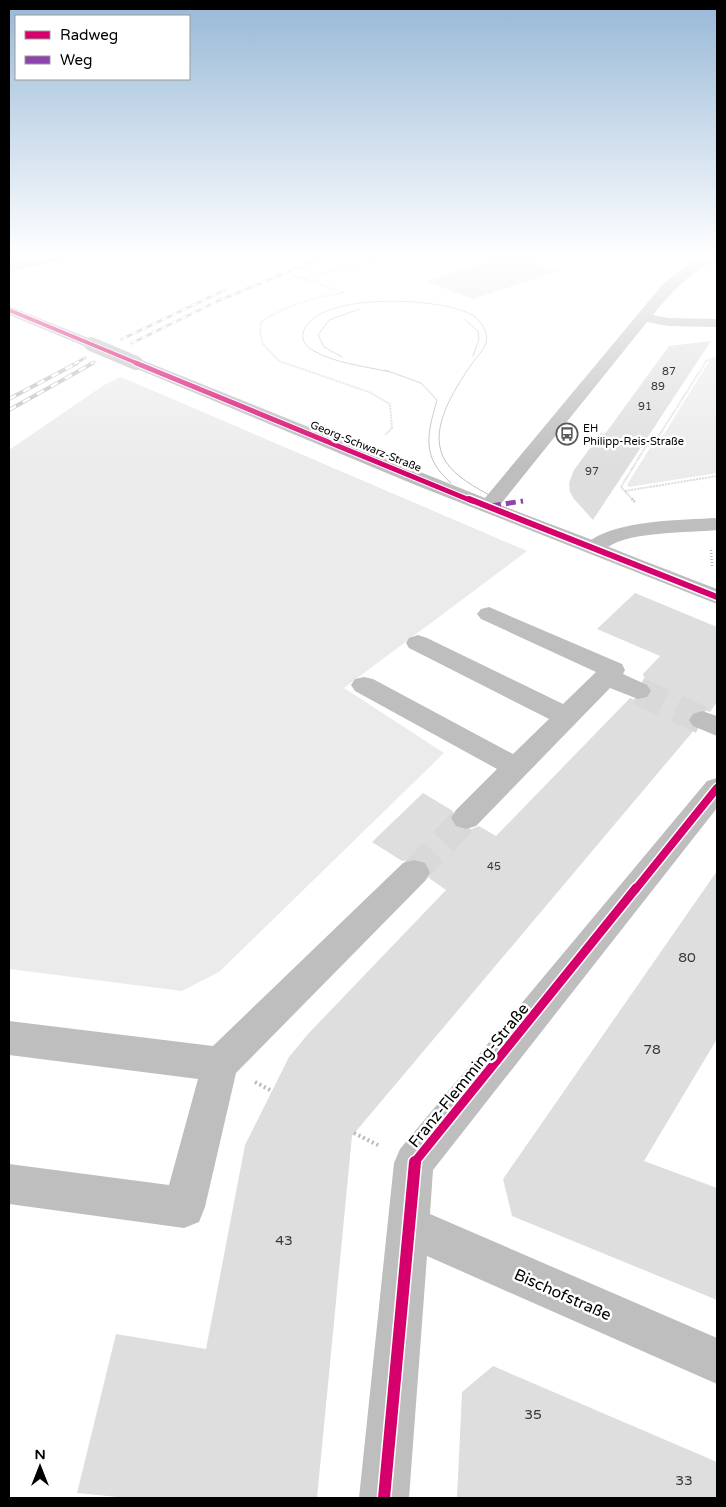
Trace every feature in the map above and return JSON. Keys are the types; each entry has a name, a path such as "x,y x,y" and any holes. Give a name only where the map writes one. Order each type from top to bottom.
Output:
{"street":[{"name":"Georg-Schwarz-Straße","path":"46,325 362,456 717,597"},
{"path":"488,506 635,325"},
{"path":"594,547 607,538 639,530 717,524"},
{"path":"466,818 613,670 489,614"},
{"path":"418,643 567,717"},
{"path":"607,676 638,690"},
{"path":"364,685 517,768"},
{"name":"Franz-Flemming-Straße","path":"384,1498 414,1163 717,788"},
{"path":"9,1184 184,1207 220,1064 414,872"},
{"path":"9,1038 220,1064"},
{"name":"Bischofstraße","path":"408,1226 717,1362"}],"path":[{"path":"260,325 259,335 268,352 279,361 369,392 390,404 392,428 362,456"},
{"path":"637,504 621,487 646,446 653,445 706,360 717,358"},
{"path":"624,491 717,476"}],"shaded area":[{"path":"717,359 717,473 629,487 627,485 650,448 656,447 710,360"},
{"path":"121,377 527,551 344,688 444,753 219,972 182,991 9,969 9,450 104,385"}],"building":[{"path":"711,341 593,520 570,492 569,483 574,470 601,433 605,434 669,346"},
{"path":"635,593 717,627 717,702 710,712 701,709 691,713 687,721 695,729 352,1136 317,1498 128,1498 77,1493 116,1334 206,1349 245,1145 289,1057 308,1034 446,890 429,878 432,871 425,861 414,858 402,861 372,842 423,793 453,811 449,819 455,828 467,831 479,826 496,836 630,698 638,701 649,698 653,690 646,682 643,674 660,656 597,629"},
{"path":"717,871 717,1039 644,1161 717,1188 717,1300 512,1216 503,1179"},
{"path":"493,1366 717,1462 717,1498 457,1498 462,1392"}],"tunnel":[{"path":"638,691 702,720"},
{"path":"414,872 466,818"}],"tram line":[{"path":"41,325 520,524 717,601"},
{"path":"308,325 303,333 303,339 307,346 314,351 342,362 390,372"},
{"path":"325,325 318,335 324,347 342,357"},
{"path":"471,325 478,331 479,339 473,356"},
{"path":"482,325 487,339 486,343 450,399 441,425 439,438 441,450 450,467 466,481 491,496"},
{"path":"385,370 421,383 437,400 429,435 429,445 435,464 451,483"},
{"path":"432,480 591,540 717,592"}],"railway":[{"path":"122,339 151,325"},
{"path":"132,343 168,325"},
{"path":"74,364 85,358"},
{"path":"9,399 77,363"},
{"path":"9,410 93,363"}],"marked path":[{"path":"491,506 523,501"}],"cycle path":[{"path":"46,325 420,480 717,597"},
{"path":"384,1498 414,1163 717,788"}],"place":[{"name":"EH Philipp-Reis-Straße","path":"567,434"}]}
